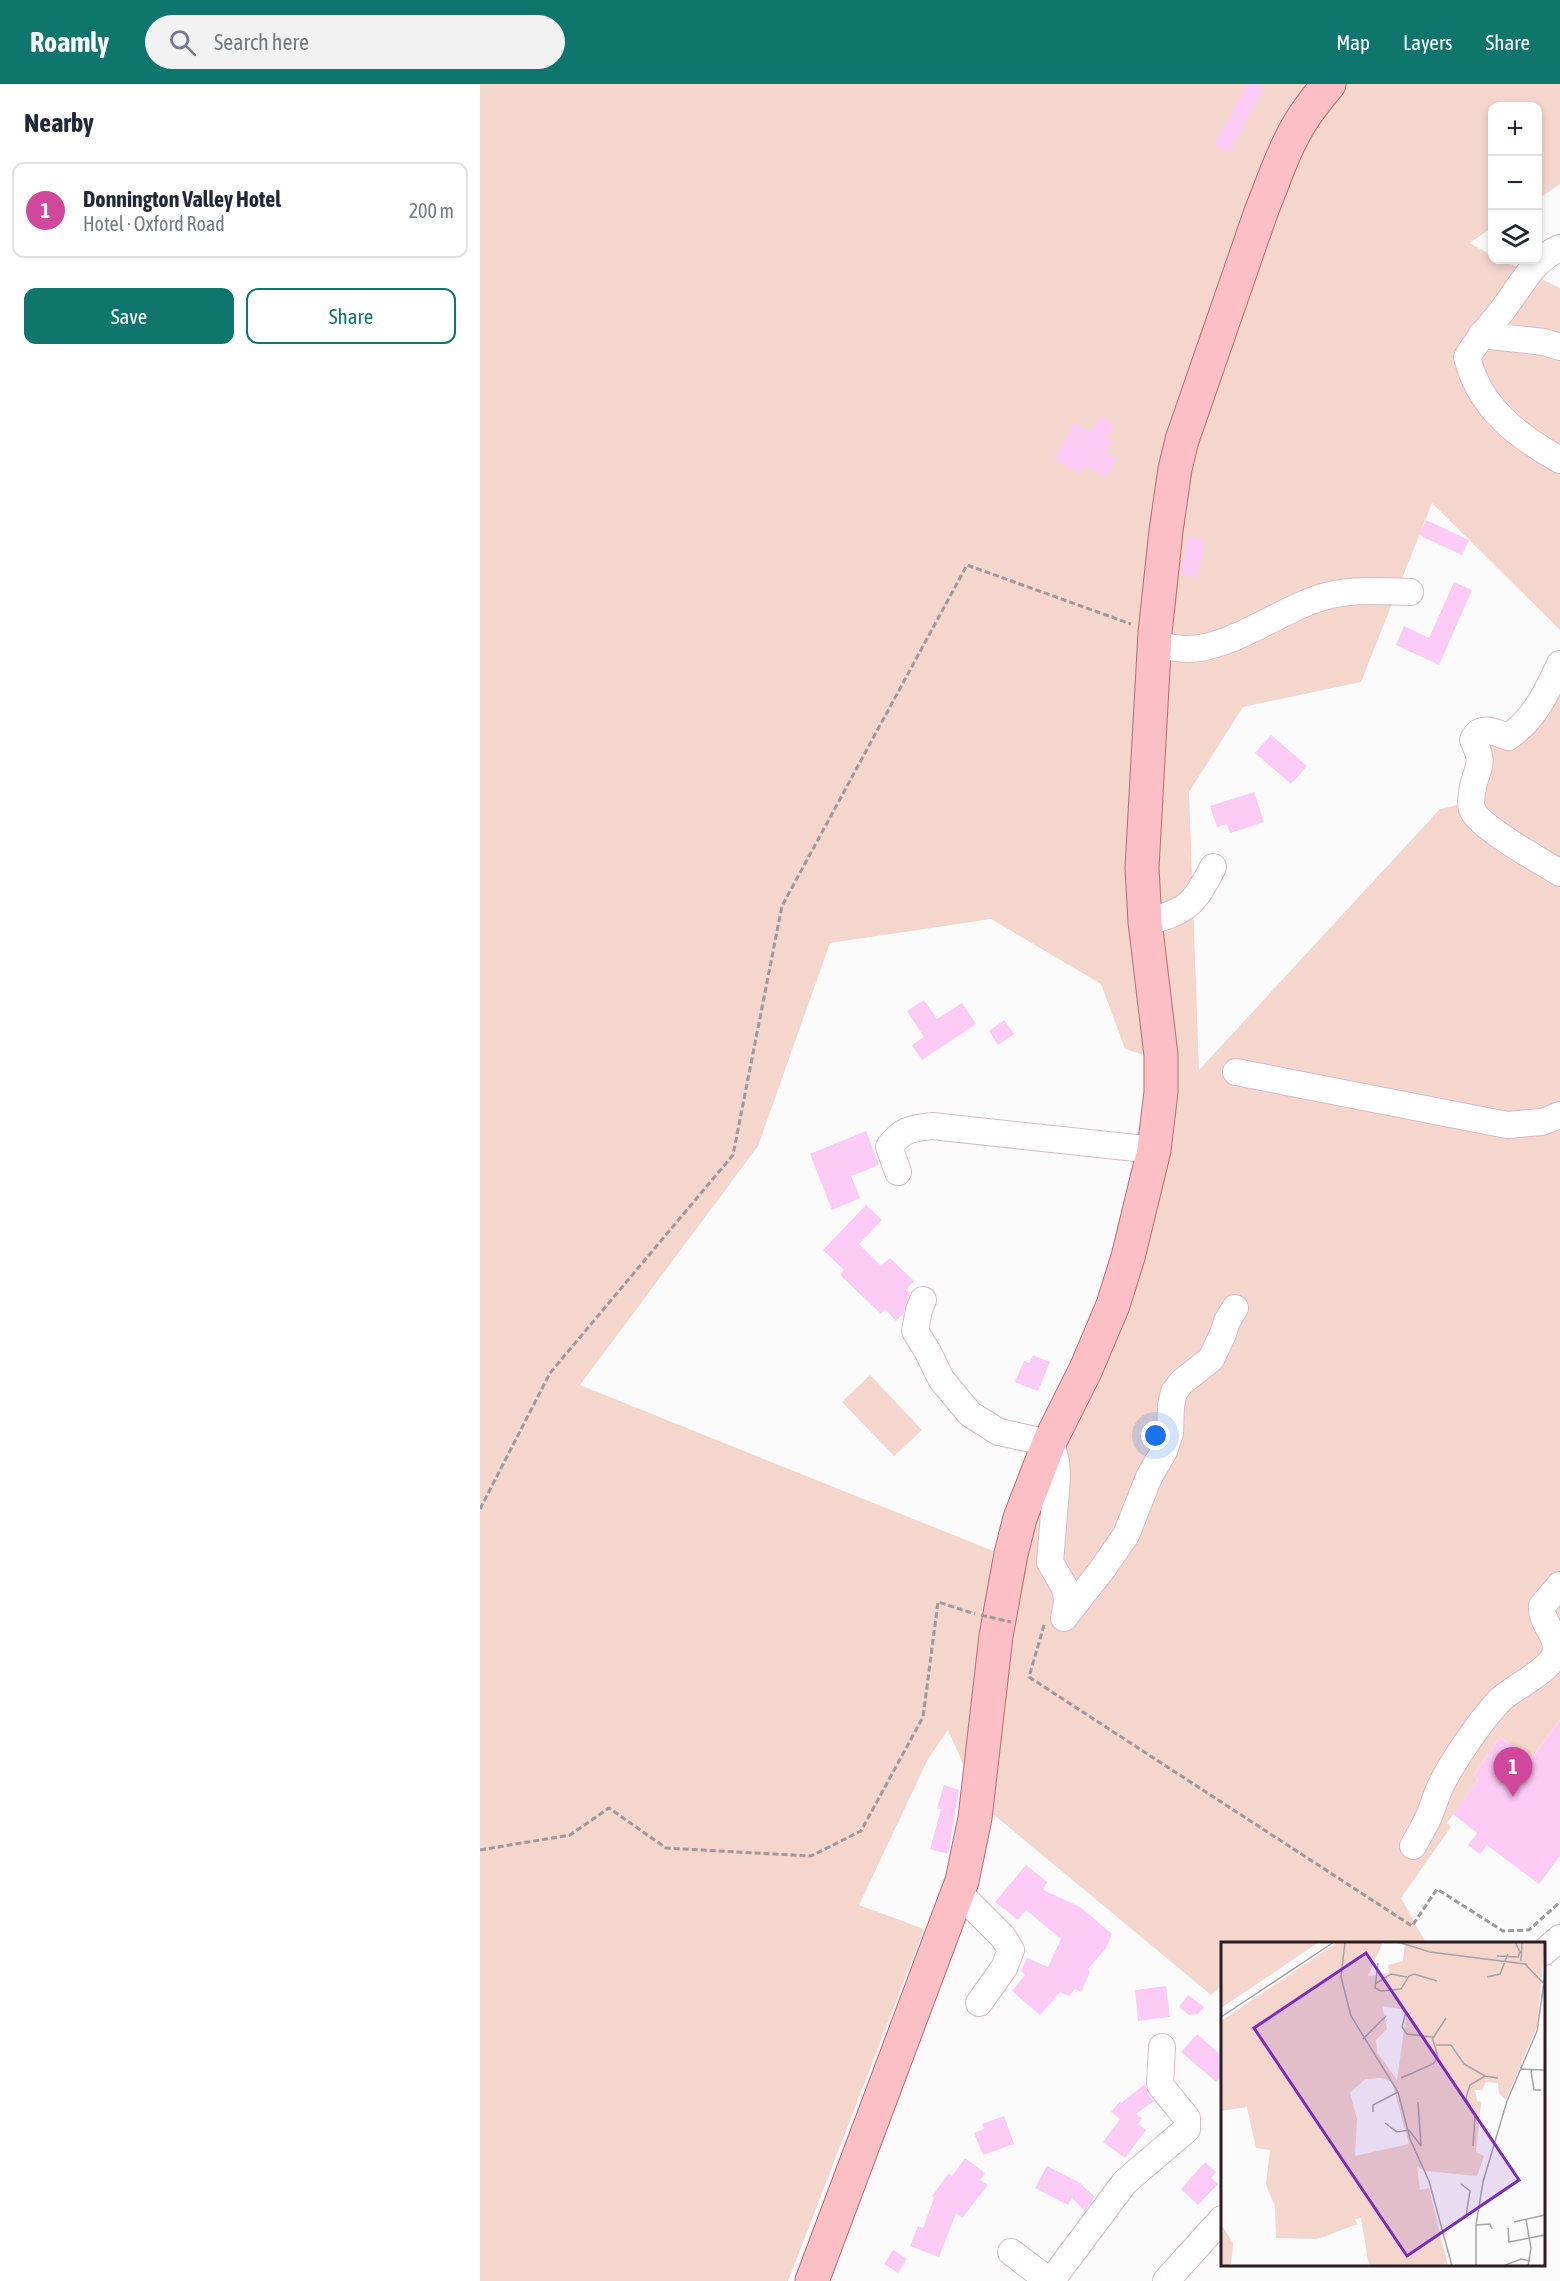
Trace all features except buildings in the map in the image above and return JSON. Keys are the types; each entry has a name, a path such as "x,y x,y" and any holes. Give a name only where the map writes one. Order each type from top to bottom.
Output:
{"main road":[{"path":"812,2281 958,1892 970,1850 996,1636 1011,1554 1023,1509 1049,1443 1086,1369 1113,1305 1128,1257 1154,1150 1161,1092 1161,1055 1145,921 1142,868 1155,639 1173,479 1189,419 1261,212 1292,133 1310,106 1329,84"}],"street":[{"path":"1560,248 1552,251 1524,277 1467,357 1474,380 1506,425 1560,460"},
{"path":"1481,335 1544,342 1560,347"},
{"path":"1155,639 1188,649 1218,643 1270,621 1311,600 1354,590 1410,592"},
{"path":"1560,664 1538,707 1516,731 1508,736 1490,729 1483,729 1474,737 1473,740 1480,756 1480,765 1472,793 1471,809 1478,818 1498,834 1560,873"},
{"path":"1145,921 1171,915 1186,907 1202,890 1213,867"},
{"path":"1236,1072 1507,1125 1542,1122 1559,1128"},
{"path":"898,1172 889,1147 901,1133 914,1128 932,1126 1154,1150"},
{"path":"923,1300 915,1331 941,1379 970,1414 999,1432 1049,1443 1054,1452 1057,1465 1050,1562 1066,1590 1067,1604 1064,1617 1101,1571 1125,1535 1149,1477 1164,1451 1170,1433 1174,1392 1182,1382 1211,1359 1235,1308"},
{"path":"1413,1846 1455,1763 1482,1723 1503,1698 1552,1660 1556,1650 1551,1631 1542,1616 1542,1606 1560,1585"},
{"path":"958,1892 1003,1937 1011,1950 1004,1968 979,2003"},
{"path":"1545,1951 1560,1938"},
{"path":"1011,2252 1050,2281 1125,2182 1186,2129 1187,2118 1160,2085 1162,2047"},
{"path":"1166,2281 1221,2220"}],"path":[{"path":"480,1509 550,1373 733,1155 782,906 967,565 1155,639"},
{"path":"480,1850 570,1835 609,1808 666,1848 810,1856 831,1846 861,1831 923,1717 938,1602 975,1614"},
{"path":"981,1615 1011,1622 1014,1612"},
{"path":"1046,1620 1029,1677 1412,1926 1437,1889 1503,1931 1529,1930 1560,1902"}],"shaded area":[{"path":"480,84 1560,84 1560,184 1542,196 1542,102 1488,102 1488,231 1469,243 1488,253 1488,264 1510,264 1560,288 1560,630 1432,503 1361,682 1243,707 1189,792 1199,1070 1440,809 1470,802 1477,756 1560,669 1560,1720 1531,1759 1500,1737 1474,1775 1478,1780 1447,1823 1451,1827 1401,1898 1425,1942 1221,1942 1221,1986 1211,1995 981,1804 948,1730 928,1759 859,1905 924,1929 788,2281 480,2281","holes":["991,919 1101,984 1125,1049 1161,1060 1086,1369 1011,1554 982,1642 993,1551 580,1385 758,1146 830,943"]},
{"path":"870,1375 922,1430 894,1456 842,1402"}],"place":[{"name":"Donnington Valley Hotel","path":"1513,1797"}]}
